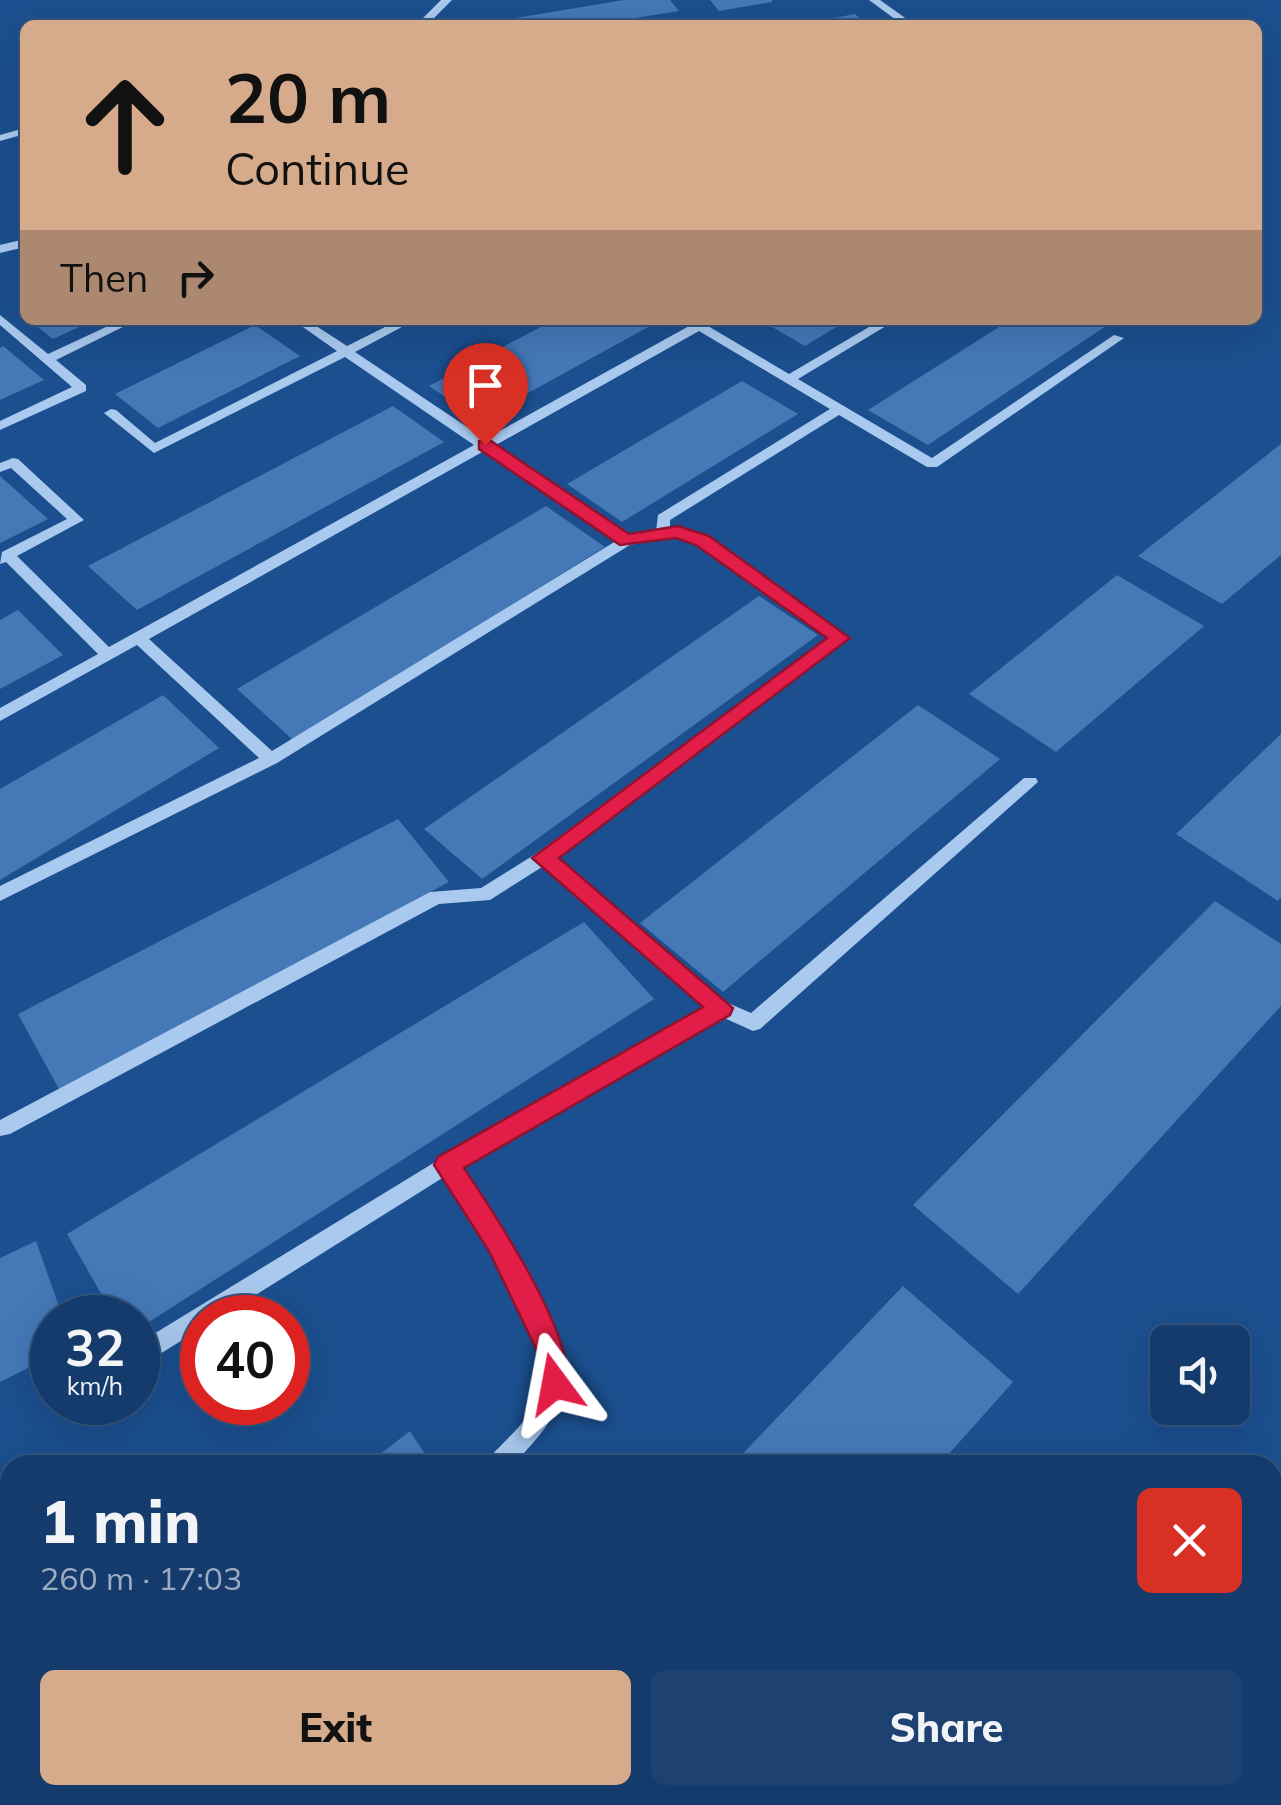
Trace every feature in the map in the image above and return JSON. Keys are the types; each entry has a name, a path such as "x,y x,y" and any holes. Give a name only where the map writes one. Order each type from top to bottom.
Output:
{"street":[{"path":"427,20 447,0"},
{"path":"874,0 903,20"},
{"path":"0,319 82,388 0,426"},
{"path":"47,359 120,325"},
{"path":"306,325 626,540"},
{"path":"111,413 154,449 399,325"},
{"path":"0,716 700,325"},
{"path":"707,325 932,464 1118,338"},
{"path":"790,379 882,325"},
{"path":"664,532 663,518 839,408"},
{"path":"0,468 12,462 77,520 3,557 108,655"},
{"path":"0,894 271,760 626,540 678,532 702,540 840,638 543,858 484,894 436,897 3,1128"},
{"path":"140,638 271,760"},
{"path":"543,858 722,1008 754,1023 1030,782"},
{"path":"160,1342 447,1165 722,1008"},
{"path":"447,1165 499,1242 553,1354 555,1384 539,1418 507,1455"}],"building":[{"path":"624,0 670,0 679,11 622,20 503,20"},
{"path":"710,0 772,0 772,2 719,11"},
{"path":"855,14 862,20 824,20"},
{"path":"35,325 84,325 53,339"},
{"path":"255,325 300,356 158,428 115,394"},
{"path":"545,325 652,325 479,420 429,386"},
{"path":"769,325 840,325 805,346"},
{"path":"1002,325 1108,325 928,445 868,410"},
{"path":"3,346 44,380 0,400 0,348"},
{"path":"742,381 798,414 622,522 567,484"},
{"path":"393,406 444,442 137,610 88,566"},
{"path":"1281,444 1281,555 1222,604 1138,556"},
{"path":"0,476 48,519 0,543"},
{"path":"546,506 605,547 293,740 237,689"},
{"path":"1117,575 1204,626 1056,752 969,694"},
{"path":"759,596 818,635 482,879 424,829"},
{"path":"18,610 63,655 0,689 0,620"},
{"path":"163,695 219,748 0,880 0,789"},
{"path":"918,705 1000,759 723,992 640,923"},
{"path":"1281,734 1281,897 1278,901 1176,834"},
{"path":"398,819 449,882 60,1091 18,1014"},
{"path":"1215,901 1281,944 1281,1006 1018,1294 913,1205"},
{"path":"584,922 654,999 191,1295 180,1295 180,1302 160,1315 160,1295 102,1295 67,1234"},
{"path":"36,1241 55,1295 30,1295 30,1367 0,1382 0,1258"},
{"path":"903,1286 1013,1382 948,1455 742,1455"},
{"path":"410,1431 426,1455 379,1455"}],"route":[{"path":"485,445 626,540 678,532 702,540 840,638 543,858 722,1008 447,1165 499,1242 553,1354 555,1384"}]}
